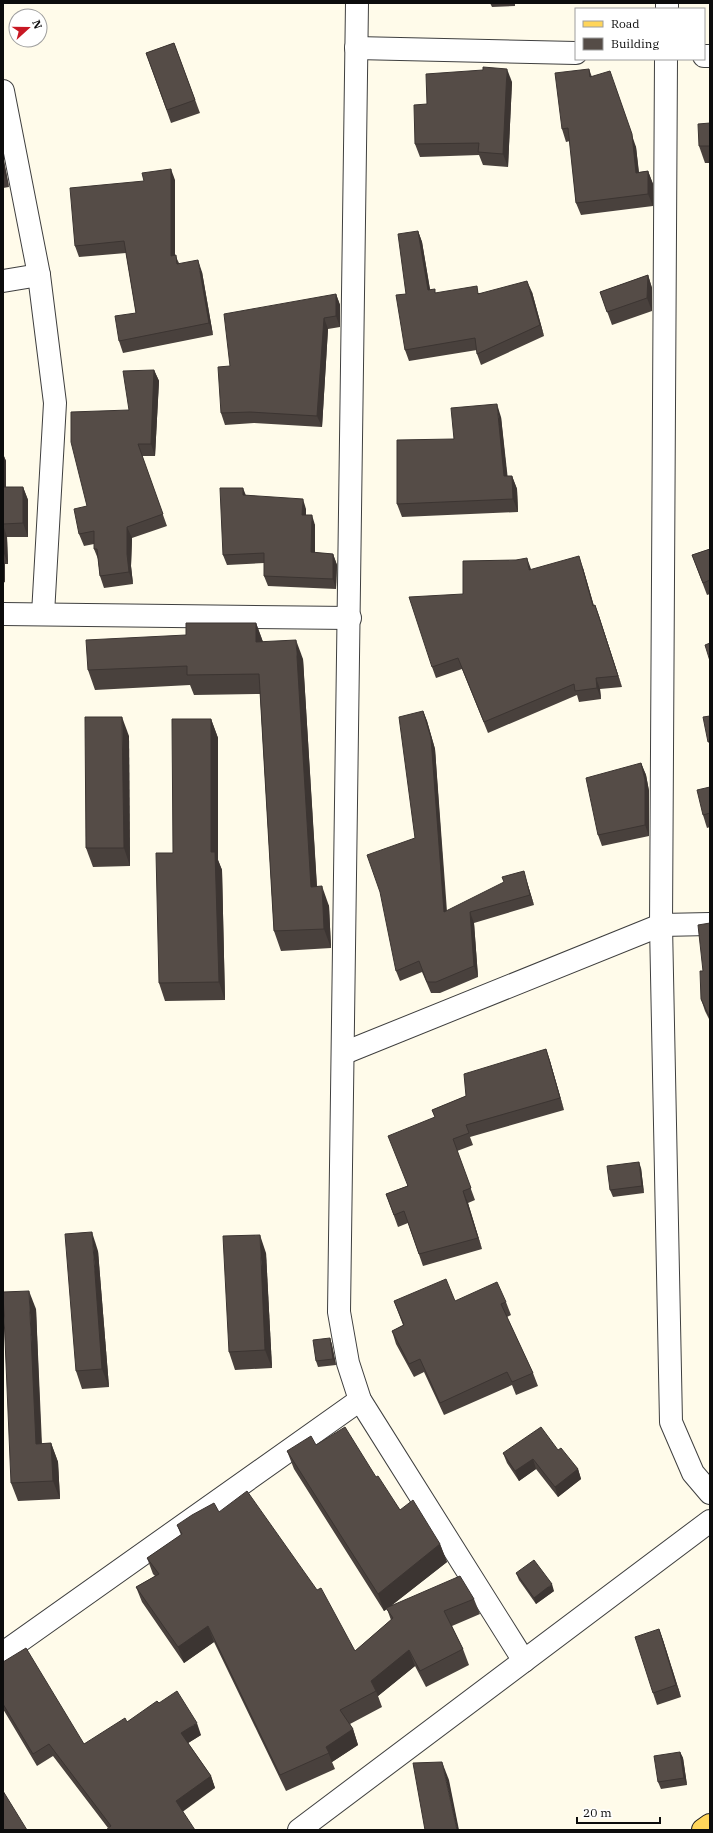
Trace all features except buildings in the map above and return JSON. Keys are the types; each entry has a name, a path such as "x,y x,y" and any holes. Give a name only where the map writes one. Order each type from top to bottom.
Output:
{"main road":[{"path":"703,1830 710,1825"}],"street":[{"path":"357,3 350,618 339,1312 348,1363 360,1400 524,1661"},
{"path":"356,48 575,53"},
{"path":"666,60 661,925 671,1422 693,1473 710,1493"},
{"path":"3,91 39,275 54,403 43,614"},
{"path":"3,281 39,275"},
{"path":"3,614 350,618"},
{"path":"344,1053 661,925 710,924"},
{"path":"3,1653 360,1400"},
{"path":"299,1830 710,1521"}]}
